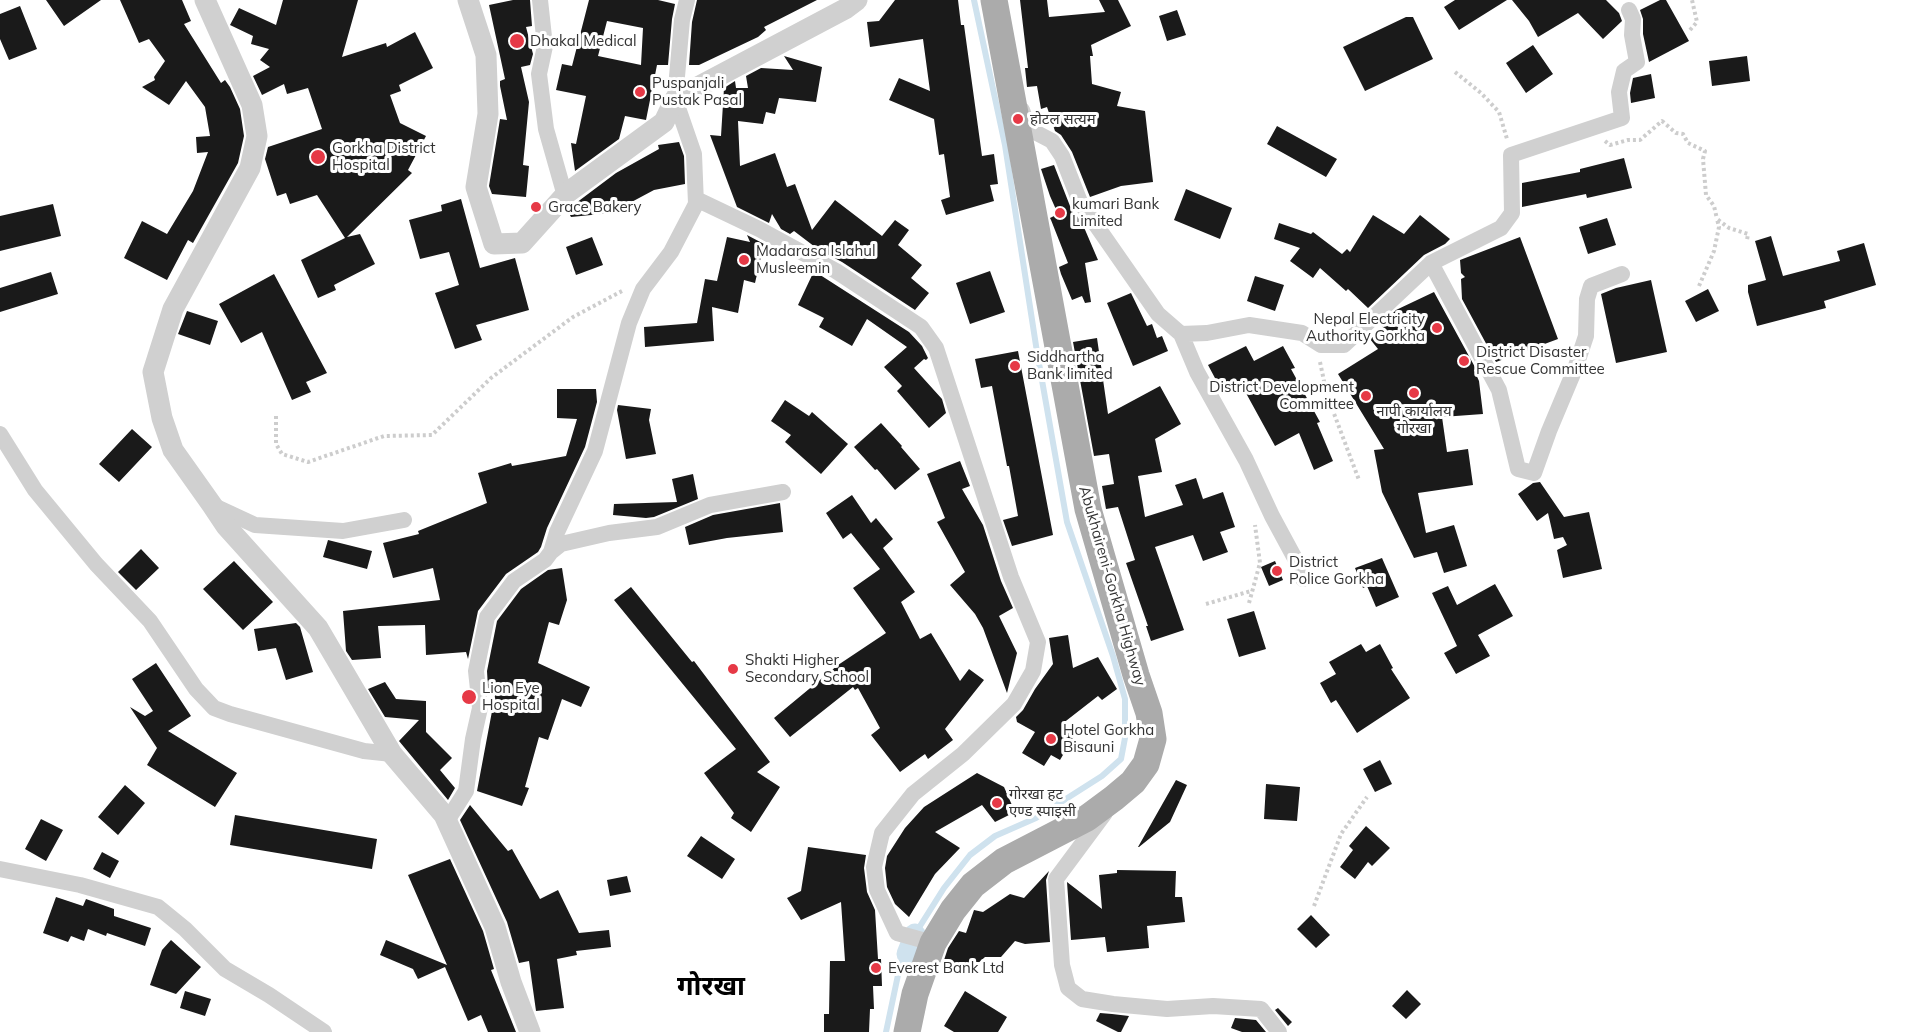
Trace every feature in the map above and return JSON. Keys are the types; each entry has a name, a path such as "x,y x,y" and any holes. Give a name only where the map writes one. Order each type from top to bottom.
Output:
{"main road":[{"name":"Abukhaireni-Gorkha Highway","path":"907,1032 915,994 933,943 953,910 973,885 1004,861 1086,818 1114,798 1133,782 1146,764 1153,739 1149,713 1088,509 994,0"}],"street":[{"path":"205,0 252,105 257,136 250,168 173,309 153,372 162,418 173,450 226,526 318,628 392,754 447,821 495,927 511,982 530,1032"},
{"path":"468,0 486,55 488,114 476,187 494,244 522,243 565,196 664,122 675,99 682,20 687,0"},
{"path":"540,0 545,46 538,74 546,129 565,196"},
{"path":"675,99 845,9 857,0"},
{"path":"1181,334 1207,333 1249,325 1302,333 1321,345 1344,345 1431,263 1501,228 1512,213 1511,155 1622,118 1619,92 1624,71 1636,62 1632,35 1633,19 1629,10"},
{"path":"1010,81 1029,129 1052,141 1062,156 1080,202 1158,314 1181,334 1197,372 1246,460 1299,566 1303,579"},
{"path":"551,552 557,532 595,451 629,323 643,288 671,252 696,204 694,154 675,99"},
{"path":"696,199 759,229 836,272 921,327 936,348 1008,566 1038,642 1033,671 1014,704 963,754 913,794 882,833 874,867 877,890 897,933 933,943"},
{"path":"1431,263 1499,390 1518,469 1534,473 1586,336 1587,299 1591,286 1622,274"},
{"path":"0,434 35,490 96,564 150,621 196,689 214,708 364,751 392,754"},
{"path":"447,821 466,791 480,708 476,671 487,617 514,580 545,560 561,544 609,533 657,527 710,505 783,492"},
{"path":"212,505 255,525 343,531 404,520"},
{"path":"1114,798 1056,879 1062,965 1068,988 1082,999 1113,1004 1167,1009 1213,1006 1261,1009 1279,1032"},
{"path":"0,869 81,885 158,907 225,969 324,1032"}],"path":[{"path":"1690,30 1697,22 1692,0"},
{"path":"1455,72 1481,93 1499,112 1511,155"},
{"path":"1593,128 1596,134 1610,145 1628,140 1640,140 1662,121 1676,133 1683,134 1688,143 1705,151 1703,159 1706,195 1714,206 1719,227 1714,251 1699,286"},
{"path":"1717,219 1729,228 1748,234 1747,240"},
{"path":"276,416 276,444 282,454 308,462 384,436 432,435 491,378 573,317 626,289 643,288"},
{"path":"1321,345 1319,359 1327,395 1359,480"},
{"path":"1249,603 1260,563 1253,516 1258,485"},
{"path":"1206,604 1251,591"},
{"path":"1314,906 1341,834 1367,797"}],"building":[{"path":"46,0 101,0 64,26"},
{"path":"120,0 182,0 191,21 184,24 221,83 225,80 230,87 240,109 244,136 238,163 193,243 188,240 167,280 124,258 142,221 167,234 193,191 208,152 197,153 196,137 210,136 205,107 186,81 169,105 142,87 155,80 154,77 165,61 149,39 139,43"},
{"path":"283,0 358,0 342,57 386,43 387,47 415,32 433,68 399,85 401,91 390,95 400,123 426,136 408,170 412,173 347,237 360,234 375,264 334,285 336,290 318,298 301,260 345,238 317,195 290,204 286,193 277,196 265,159 268,147 322,129 308,88 287,94 284,84 262,95 253,76 270,67 260,60 269,49 251,44 253,36 230,25 239,8 276,25"},
{"path":"513,0 530,0 532,26 526,27 533,54 530,65 521,67 529,102 523,165 529,166 526,197 492,194 489,186 500,119 507,120 500,86 500,81 505,79 489,5"},
{"path":"589,0 658,0 675,4 668,65 657,65 646,120 625,116 619,139 575,171 571,143 576,144 586,96 556,90 562,64 572,66","holes":["607,21 643,28 641,65 598,56"]},
{"path":"697,0 817,0 764,27 766,30 758,37 699,65 689,65 692,22"},
{"path":"895,0 958,0 961,25 964,25 982,156 994,154 998,184 990,185 994,201 946,215 941,200 950,197 944,154 939,155 934,119 889,100 899,78 930,91 923,39 870,47 867,22 879,21"},
{"path":"1020,0 1047,0 1049,17 1105,12 1099,0 1118,0 1131,26 1091,45 1092,84 1121,92 1117,106 1145,111 1153,182 1121,186 1090,197 1072,152 1061,135 1055,131 1047,107 1041,109 1037,86 1027,87 1025,68 1028,68"},
{"path":"1455,0 1507,0 1459,30 1444,7"},
{"path":"1512,0 1606,0 1619,13 1622,21 1603,39 1578,13 1538,37 1529,21"},
{"path":"1660,0 1666,0 1689,41 1649,62 1640,10"},
{"path":"20,6 37,49 9,60 0,39 0,14"},
{"path":"1177,10 1186,35 1167,41 1159,16"},
{"path":"1406,17 1413,17 1433,59 1365,91 1343,47"},
{"path":"1533,45 1553,74 1526,93 1506,63"},
{"path":"784,56 822,67 816,102 779,98 775,114 766,112 763,124 738,121 740,166 775,153 787,187 795,184 812,230 835,200 882,236 895,220 909,230 898,245 922,265 911,278 929,293 915,310 842,262 819,250 794,231 790,234 781,229 772,214 769,223 737,207 710,135 721,136 724,88 735,81 736,88 748,88 746,76 761,68 793,70"},
{"path":"1747,56 1750,81 1712,86 1709,61"},
{"path":"1651,74 1655,98 1631,103 1633,78"},
{"path":"1277,126 1337,159 1326,177 1267,144"},
{"path":"679,142 684,156 685,184 654,190 611,213 571,217 568,211 576,203 616,173 659,149 658,145"},
{"path":"1624,158 1632,188 1587,198 1586,194 1522,207 1522,183 1580,172 1580,169"},
{"path":"1054,165 1070,206 1083,225 1098,260 1085,263 1091,302 1085,303 1082,296 1072,300 1059,267 1068,263 1050,218 1058,214 1041,169"},
{"path":"1186,189 1232,208 1220,239 1174,220"},
{"path":"461,199 480,268 515,258 529,310 476,325 482,340 455,349 435,293 459,285 449,252 420,259 409,220 442,211 441,205"},
{"path":"53,204 61,236 0,251 0,216"},
{"path":"1373,215 1404,234 1420,215 1450,239 1424,255 1368,308 1320,268 1313,278 1290,261 1300,248 1274,239 1279,223 1311,234 1313,232 1342,254 1347,249 1350,252"},
{"path":"1607,218 1616,245 1588,254 1579,227"},
{"path":"747,235 764,244 755,283 744,280 738,313 712,307 714,341 645,347 644,327 697,323 705,279 717,281 727,237 750,242"},
{"path":"1771,236 1783,276 1840,261 1837,251 1864,243 1876,285 1824,301 1826,308 1757,326 1748,285 1766,280 1755,241"},
{"path":"592,237 603,265 576,275 566,247"},
{"path":"1520,237 1558,339 1496,362 1462,299 1461,279 1465,277 1461,273 1460,260"},
{"path":"814,271 909,332 922,346 928,358 914,368 942,399 946,413 929,428 897,391 902,386 884,367 907,347 867,319 852,346 819,327 824,318 798,305"},
{"path":"990,271 1005,312 970,324 956,283"},
{"path":"51,272 58,294 0,312 0,288"},
{"path":"274,274 327,373 306,382 311,392 292,400 262,332 241,343 219,304"},
{"path":"1255,276 1284,285 1275,311 1247,301"},
{"path":"1651,280 1667,352 1616,363 1601,294"},
{"path":"1708,289 1719,311 1696,322 1685,301"},
{"path":"1434,292 1476,369 1474,370 1479,381 1483,414 1442,417 1447,452 1468,449 1473,485 1418,493 1426,533 1454,525 1467,566 1444,573 1437,552 1414,558 1382,492 1374,450 1384,449 1338,374 1378,349 1370,339 1384,329 1381,325 1396,310"},
{"path":"1131,293 1147,326 1152,324 1157,338 1162,336 1168,351 1133,366 1107,303"},
{"path":"187,311 218,321 210,345 178,334"},
{"path":"1097,338 1108,414 1160,386 1181,424 1155,439 1162,472 1138,476 1145,517 1183,505 1175,485 1196,478 1203,499 1223,492 1235,527 1220,532 1228,552 1203,561 1193,535 1155,547 1184,630 1151,641 1126,563 1135,560 1118,507 1106,509 1102,486 1114,484 1109,454 1094,456 1073,342"},
{"path":"1246,346 1254,361 1283,346 1295,368 1291,369 1320,422 1317,423 1333,461 1314,470 1299,433 1275,446 1241,384 1223,393 1208,365"},
{"path":"1018,351 1053,535 1012,546 1003,520 1018,516 1009,466 1007,466 992,386 981,388 975,359"},
{"path":"557,389 596,389 597,402 585,447 538,552 506,574 478,611 468,659 466,652 426,655 425,625 378,626 381,658 352,660 346,651 343,611 440,600 433,568 393,578 383,543 419,534 418,531 487,503 478,473 511,463 512,466 566,456 577,419 557,418"},
{"path":"785,400 809,416 812,412 848,444 821,474 785,442 791,435 771,421"},
{"path":"618,405 651,409 649,420 656,454 626,459"},
{"path":"881,423 920,469 895,490 854,447"},
{"path":"132,429 152,447 119,482 99,464"},
{"path":"960,461 970,486 962,489 983,525 1001,581 1013,608 999,616 1017,653 1007,693 983,628 975,614 950,585 965,572 937,522 945,518 927,474"},
{"path":"693,474 698,499 654,517 613,515 614,504 677,502 672,479"},
{"path":"1540,482 1564,517 1589,512 1602,569 1563,578 1557,550 1567,545 1563,537 1554,539 1548,513 1537,521 1518,494 1533,483"},
{"path":"852,495 871,523 876,518 893,539 883,548 915,592 901,602 920,639 931,633 960,681 969,669 984,680 945,729 953,740 928,759 925,754 900,772 871,735 880,728 858,688 855,690 853,687 790,737 774,718 838,665 886,633 853,588 880,569 851,533 843,539 826,513"},
{"path":"780,503 783,532 689,545 685,527 713,515"},
{"path":"328,540 372,551 367,569 323,557"},
{"path":"141,549 159,568 136,590 118,572"},
{"path":"1382,558 1399,597 1376,607 1367,586 1363,588 1355,568"},
{"path":"234,561 273,602 243,630 203,589"},
{"path":"1275,561 1283,580 1269,586 1261,567"},
{"path":"562,568 567,600 559,625 549,622 538,663 590,687 581,707 562,699 548,740 539,737 525,787 529,788 522,806 477,791 496,690 488,688 487,671 497,621 521,589 548,570"},
{"path":"1495,584 1513,616 1478,635 1490,656 1456,674 1444,653 1457,646 1432,593 1448,586 1457,605"},
{"path":"631,587 692,662 694,661 770,762 757,772 780,787 751,832 731,818 734,813 704,773 736,749 614,600"},
{"path":"1254,611 1266,649 1239,657 1227,619"},
{"path":"296,623 300,627 313,672 286,680 276,648 258,651 254,629"},
{"path":"1068,635 1073,668 1098,657 1117,689 1102,700 1098,696 1062,724 1076,733 1060,760 1051,755 1044,766 1022,753 1035,732 1017,722 1016,717 1053,664 1049,638"},
{"path":"1361,644 1366,652 1380,644 1393,668 1391,669 1410,698 1357,733 1336,700 1331,703 1320,683 1336,674 1329,662"},
{"path":"156,663 191,716 168,731 237,773 215,807 147,765 157,748 130,707 145,716 153,711 132,679"},
{"path":"385,682 396,699 426,701 426,732 452,758 440,770 455,788 448,800 399,741 419,720 385,717 368,689"},
{"path":"1380,760 1392,784 1375,792 1363,769"},
{"path":"977,773 1004,787 1015,812 995,822 982,805 935,832 960,848 935,874 909,917 895,904 887,887 885,868 887,856 905,828 924,807"},
{"path":"1176,780 1187,785 1170,822 1138,847"},
{"path":"1266,784 1300,787 1297,821 1264,819"},
{"path":"125,785 145,803 118,835 98,817"},
{"path":"470,805 508,851 512,849 540,899 558,890 579,933 609,930 611,947 576,951 577,955 557,959 564,1008 536,1011 529,961 519,963 507,922 460,820"},
{"path":"235,815 377,839 372,869 230,845"},
{"path":"41,819 63,830 46,861 25,849"},
{"path":"1366,826 1390,848 1372,866 1368,862 1355,879 1340,867 1353,850 1349,846"},
{"path":"701,836 735,859 722,879 687,856"},
{"path":"808,847 866,855 864,868 867,892 875,910 882,986 873,986 874,1009 870,1009 869,1032 824,1032 824,1014 829,1014 830,961 845,961 841,902 801,920 787,898 801,891"},
{"path":"102,852 119,861 110,878 93,869"},
{"path":"450,859 483,931 494,969 491,970 516,1032 488,1032 481,1015 468,1021 445,967 418,979 413,969 380,955 386,940 447,965 408,875"},
{"path":"1117,870 1176,871 1175,897 1182,897 1185,922 1147,926 1149,948 1107,952 1105,937 1071,940 1067,882 1102,909 1099,875 1117,873"},
{"path":"1049,871 1046,880 1050,942 1025,944 1015,941 1001,957 985,957 967,973 942,966 948,948 959,931 966,933 974,910 983,912 1010,894 1024,898"},
{"path":"627,876 631,892 610,896 607,880"},
{"path":"56,897 83,906 86,899 114,909 114,916 151,928 145,946 88,929 84,941 71,936 68,942 43,933"},
{"path":"1311,915 1330,935 1316,948 1297,929"},
{"path":"171,940 201,967 176,994 150,985 162,950"},
{"path":"1407,990 1421,1004 1406,1019 1392,1006"},
{"path":"185,991 211,999 205,1016 180,1008"},
{"path":"965,991 1007,1017 998,1032 954,1032 944,1026"},
{"path":"1278,1008 1292,1022 1288,1026 1275,1010"},
{"path":"1100,1013 1129,1016 1121,1032 1118,1032 1096,1021"},
{"path":"1235,1018 1256,1020 1266,1032 1242,1032 1231,1028"}],"waterway":[{"path":"915,934 944,888 970,855 995,836 1036,818 1102,776 1121,759 1125,738 1125,699 1113,656 1067,522 1037,352 1005,145 974,0"},
{"path":"907,954 915,934"},
{"path":"886,1032 898,975 907,954"}],"place":[{"name":"Dhakal Medical","path":"517,41"},
{"name":"Puspanjali Pustak Pasal","path":"640,92"},
{"name":"होटल सत्यम","path":"1018,119"},
{"name":"Gorkha District Hospital","path":"318,157"},
{"name":"Grace Bakery","path":"536,207"},
{"name":"kumari Bank Limited","path":"1060,213"},
{"name":"Madarasa Islahul Musleemin","path":"744,260"},
{"name":"Nepal Electricity Authority Gorkha","path":"1437,328"},
{"name":"District Disaster Rescue Committee","path":"1464,361"},
{"name":"Siddhartha Bank limited","path":"1015,366"},
{"name":"नापी कार्यालय गोरखा","path":"1414,393"},
{"name":"District Development Committee","path":"1366,396"},
{"name":"District Police Gorkha","path":"1277,571"},
{"name":"Shakti Higher Secondary School","path":"733,669"},
{"name":"Lion Eye Hospital","path":"469,697"},
{"name":"Hotel Gorkha Bisauni","path":"1051,739"},
{"name":"गोरखा हट एण्ड स्पाइसी","path":"997,803"},
{"name":"Everest Bank Ltd","path":"876,968"}],"district":[{"name":"गोरखा","path":"711,987"}]}
